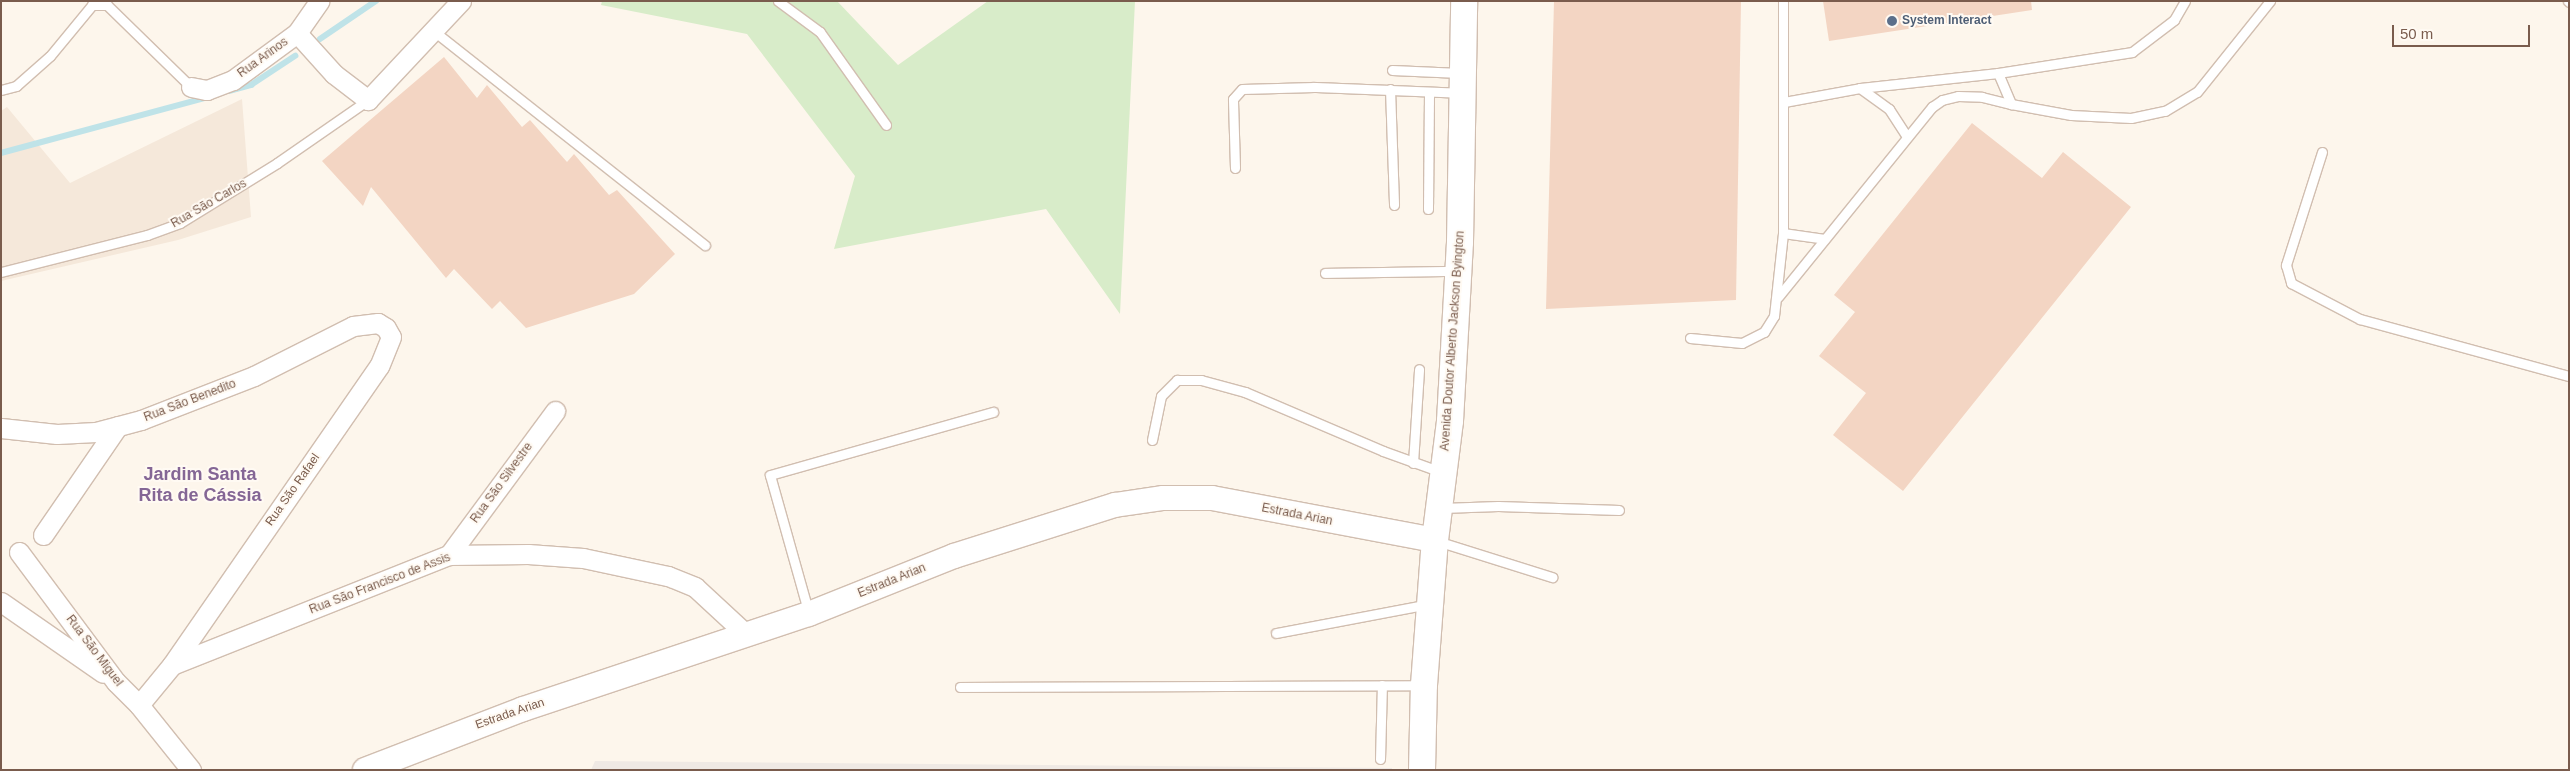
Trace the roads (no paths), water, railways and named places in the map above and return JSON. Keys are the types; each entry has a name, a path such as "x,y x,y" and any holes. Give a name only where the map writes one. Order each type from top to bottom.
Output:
{"main road":[{"name":"Avenida Doutor Alberto Jackson Byington","path":"1422,770 1424,685 1435,540 1450,420 1458,271 1464,83 1464,1"}],"street":[{"name":"Rua Arinos","path":"191,87 208,90 233,80 297,33 319,1"},
{"path":"297,33 334,74 368,100 435,32 460,1"},
{"name":"Rua São Benedito","path":"1,428 57,434 96,432 118,426 254,376 340,332 368,322"},
{"name":"Rua São Rafael","path":"172,665 379,366 390,337 386,328 378,322 368,322"},
{"name":"Rua São Silvestre","path":"449,555 555,411"},
{"path":"43,535 118,426"},
{"name":"Estrada Arian","path":"365,770 524,709 809,614 954,556 1050,524 1115,505 1163,498 1212,498 1435,540"},
{"name":"Rua São Miguel","path":"19,552 116,682 139,705 191,770"},
{"name":"Rua São Francisco de Assis","path":"139,705 172,665 449,555 528,554 584,558 668,576 695,587 747,635"},
{"path":"1,602 116,682"}],"lane":[{"path":"778,1 820,32 886,126"},
{"path":"1690,338 1742,343 1754,339 1764,332 1774,316 1778,298 1783,233 1783,1"},
{"path":"1784,102 1860,88 1998,73 2132,52 2174,20 2185,1"},
{"path":"1778,298 1906,135 1942,100 1958,96 1982,97 2071,115 2131,118 2165,112 2197,92 2270,1"},
{"path":"1,90 16,86 50,56 92,5 107,5 191,87"},
{"path":"435,32 705,245"},
{"path":"1392,70 1464,83"},
{"path":"1998,73 2011,104"},
{"path":"1235,168 1233,100 1239,90 1314,87 1429,92 1464,83"},
{"path":"1860,88 1889,109 1906,135"},
{"path":"1390,89 1394,205"},
{"path":"1428,208 1429,92"},
{"name":"Rua São Carlos","path":"1,272 147,235 180,223 277,163 368,100"},
{"path":"2322,152 2286,265 2291,283 2360,319 2569,376"},
{"path":"1783,233 1825,238"},
{"path":"1325,272 1458,271"},
{"path":"1413,463 1419,369"},
{"path":"1152,440 1161,396 1177,380 1201,380 1245,392 1413,463 1443,473"},
{"path":"809,614 770,475 993,412"},
{"path":"1439,508 1498,506 1619,510"},
{"path":"1435,540 1552,576"},
{"path":"1276,633 1431,604"},
{"path":"1380,759 1382,685"},
{"path":"960,687 1424,685"}],"waterway":[{"path":"320,39 376,1"},
{"path":"229,91 251,85 295,56"},
{"path":"1,153 208,97"}],"place":[{"name":"System Interact","path":"1892,21"}],"district":[{"name":"Jardim Santa Rita de Cássia","path":"200,485"}]}
